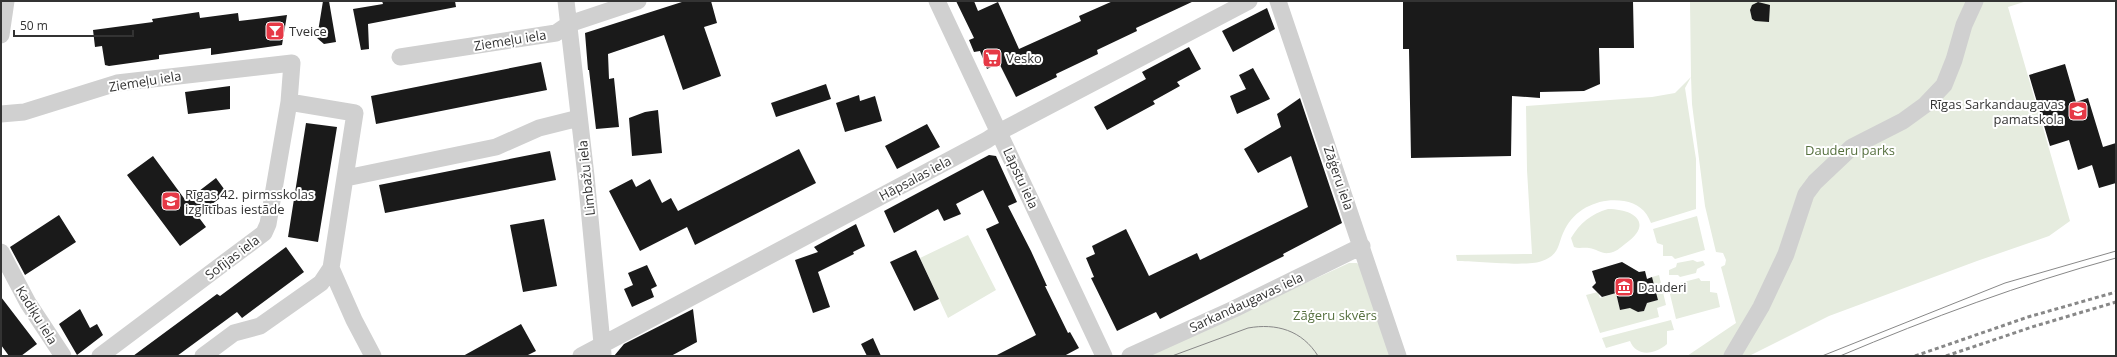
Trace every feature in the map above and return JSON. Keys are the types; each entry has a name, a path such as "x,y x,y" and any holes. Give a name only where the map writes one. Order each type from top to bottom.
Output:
{"street":[{"path":"1,35 6,1"},
{"name":"Limbažu iela","path":"566,1 602,350"},
{"name":"Ziemeļu iela","path":"400,57 556,33 568,24 638,1"},
{"name":"Lāpstu iela","path":"937,1 1104,356"},
{"name":"Hāpsalas iela","path":"581,356 602,350 987,140 999,132 1249,1"},
{"name":"Zāģeru iela","path":"1278,1 1398,356"},
{"path":"1732,356 1761,307 1786,254 1806,194 1815,182 1852,147 1903,121 1925,105 1944,85 1954,60 1964,25 1975,1"},
{"name":"Ziemeļu iela","path":"1,114 24,112 117,83 292,63"},
{"name":"Sofijas iela","path":"100,356 264,233 268,224 289,102 292,63"},
{"path":"203,356 234,333 260,326 321,283 331,268 355,113 289,102"},
{"path":"346,178 496,147 538,128 579,118"},
{"name":"Sarkandaugavas iela","path":"1130,356 1234,309 1362,246"},
{"name":"Kadiķu iela","path":"1,252 28,303 63,356"},
{"path":"331,268 354,320 373,356"}],"green space":[{"name":"Dauderu parks","path":"1690,1 2027,1 2008,7 2070,221 2049,236 1829,316 1749,356 1687,356 1736,323 1721,267 1725,265 1726,260 1723,253 1716,252 1705,206 1692,104"},
{"path":"1691,77 1685,88 1696,159 1696,209 1651,223 1644,211 1633,203 1616,200 1599,202 1583,209 1570,221 1562,234 1556,252 1542,261 1526,264 1514,264 1457,261 1456,255 1532,254 1527,170 1526,106 1652,97 1675,93"},
{"path":"1608,209 1626,212 1638,219 1638,230 1634,237 1618,250 1609,253 1604,253 1589,248 1574,247 1571,238 1578,228 1591,216"},
{"path":"1697,216 1705,250 1675,259 1672,256 1663,256 1663,245 1657,243 1653,229"},
{"path":"968,235 996,290 948,318 920,258"},
{"path":"1693,260 1697,262 1703,261 1705,265 1697,269 1696,273 1680,277 1678,275 1669,275 1669,270 1676,267 1677,263"},
{"name":"Zāģeru skvērs","path":"1349,263 1357,263 1362,268 1392,356 1148,356"},
{"path":"1659,275 1666,305 1657,308 1659,317 1600,333 1586,295 1598,292 1600,298 1616,293 1620,310 1633,307 1638,312 1644,311 1647,303 1658,300 1652,277"},
{"path":"1699,278 1701,281 1710,281 1710,292 1717,293 1720,307 1676,319 1668,286"},
{"path":"1671,320 1674,330 1667,331 1667,344 1652,352 1646,353 1637,350 1630,341 1606,348 1602,338"}],"building":[{"path":"323,1 329,1 336,42 324,44 317,38"},
{"path":"382,1 455,1 456,7 368,24 369,49 361,50 353,9 383,4"},
{"path":"685,1 711,1 717,23 704,27 721,76 683,90 664,35 608,54 609,79 614,78 619,127 596,129 588,70 585,33"},
{"path":"956,1 974,1 978,11 998,2 1019,49 1081,21 1079,16 1113,1 1194,1 1136,28 1137,31 1097,50 1098,54 1056,74 1057,77 1016,97 999,63 987,69 980,51 974,52 969,40 974,38"},
{"path":"1403,1 1633,1 1634,48 1599,48 1600,84 1584,91 1540,92 1540,98 1512,96 1511,156 1411,158 1409,49 1403,49"},
{"path":"1758,2 1770,5 1769,22 1755,21 1752,19 1750,10 1752,5"},
{"path":"1267,8 1275,29 1233,52 1222,31"},
{"path":"199,12 200,18 238,13 239,21 287,15 282,45 211,55 211,48 159,55 159,59 109,66 105,65 102,46 95,47 93,30 153,22 152,19"},
{"path":"1189,47 1201,69 1177,82 1180,86 1153,101 1155,104 1107,130 1094,107 1146,79 1142,72"},
{"path":"541,62 547,90 376,124 371,96"},
{"path":"2065,64 2076,102 2088,98 2103,147 2116,143 2116,183 2099,188 2092,165 2078,170 2069,140 2050,146 2029,75"},
{"path":"1253,68 1270,99 1237,114 1230,96 1246,89 1239,75"},
{"path":"826,84 831,99 776,117 771,103"},
{"path":"230,86 230,109 188,114 185,92"},
{"path":"859,95 860,101 875,96 882,121 845,132 836,103"},
{"path":"1300,98 1342,223 1283,254 1284,256 1160,319 1156,312 1117,331 1091,278 1094,277 1086,258 1095,254 1092,246 1126,229 1149,276 1197,253 1200,260 1308,207 1291,156 1258,173 1244,149 1281,127 1277,114"},
{"path":"658,110 662,153 632,156 629,118 645,112"},
{"path":"306,123 337,127 318,242 288,237"},
{"path":"927,124 940,147 897,169 885,146"},
{"path":"799,149 816,183 695,245 687,227 640,251 609,191 632,179 636,187 650,179 662,203 671,198 678,211"},
{"path":"550,151 556,180 385,213 379,185"},
{"path":"989,155 996,156 1017,202 1008,206 1031,251 1047,286 1045,286 1068,333 1070,332 1079,348 1064,356 995,356 1036,335 986,229 999,223 983,190 956,204 961,214 944,221 938,209 894,233 884,211"},
{"path":"153,156 186,201 216,178 227,193 197,215 206,227 180,246 127,175"},
{"path":"59,215 76,242 25,275 10,247"},
{"path":"544,219 557,286 523,292 510,225"},
{"path":"856,224 865,246 853,252 854,254 818,272 830,307 813,313 795,260 818,252 814,247"},
{"path":"286,247 304,272 242,318 237,312 177,356 133,356 217,294 220,296"},
{"path":"916,250 939,299 914,311 890,262"},
{"name":"Dauderi","path":"1622,262 1639,272 1645,271 1647,279 1652,277 1658,300 1647,303 1644,311 1638,312 1630,308 1620,310 1616,293 1602,297 1592,287 1596,283 1592,271"},
{"path":"647,265 657,286 651,289 654,297 632,307 624,289 633,285 628,273"},
{"path":"1,297 37,344 21,356 9,356 1,345"},
{"path":"80,309 90,328 97,324 103,335 77,355 59,324"},
{"path":"693,309 697,342 671,356 614,356 624,344"},
{"path":"521,324 536,351 526,356 463,356"},
{"path":"873,338 881,356 867,356 861,344"}],"tram line":[{"path":"1822,356 2005,283 2116,251"},
{"path":"1840,356 1976,302 2045,279 2116,258"},
{"path":"1172,356 1248,328 1258,327 1288,330 1304,340 1312,347 1318,356"}],"railway":[{"path":"1915,356 2028,317 2116,292"},
{"path":"1946,356 2032,327 2116,302"}],"place":[{"name":"Tveice","path":"275,31"},
{"name":"Vesko","path":"992,58"},
{"name":"Rīgas Sarkandaugavas pamatskola","path":"2078,111"},
{"name":"Rīgas 42. pirmsskolas izglītības iestāde","path":"171,201"},
{"name":"Dauderi","path":"1624,287"}]}
